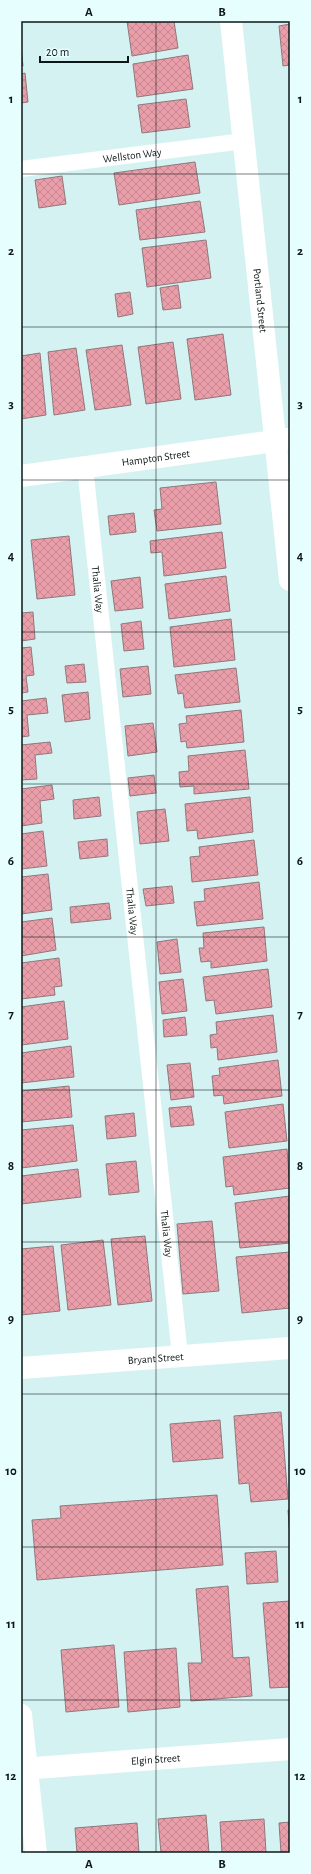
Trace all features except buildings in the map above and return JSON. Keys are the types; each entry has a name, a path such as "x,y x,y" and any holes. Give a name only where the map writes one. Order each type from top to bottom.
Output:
{"street":[{"name":"Portland Street","path":"231,21 244,141 283,439 290,580"},
{"name":"Hampton Street","path":"21,476 283,439"},
{"name":"Bryant Street","path":"21,1368 290,1348"},
{"path":"21,1715 24,1769 36,1853"},
{"name":"Elgin Street","path":"24,1769 290,1749"}],"lane":[{"name":"Wellston Way","path":"21,169 244,141"},
{"name":"Thalia Way","path":"85,467 180,1356"}]}
